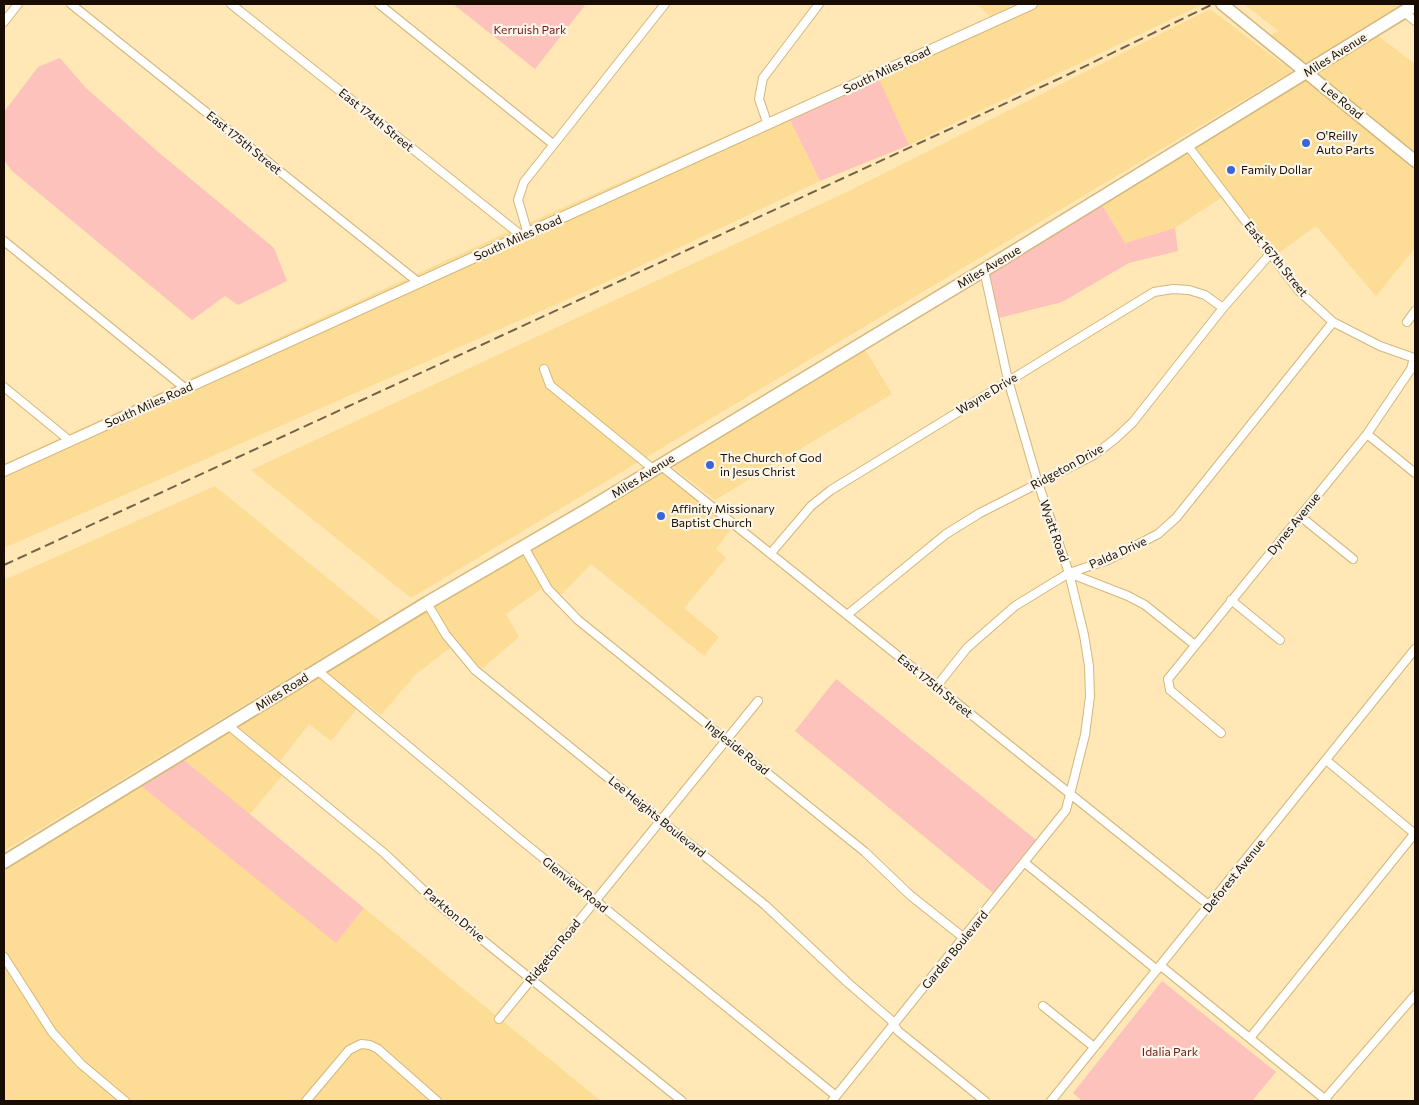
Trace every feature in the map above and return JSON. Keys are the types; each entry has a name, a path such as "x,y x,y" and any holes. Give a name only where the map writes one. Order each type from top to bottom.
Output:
{"main road":[{"name":"Lee Road","path":"1222,4 1415,161"},
{"name":"Miles Avenue","path":"562,525 1188,146 1415,5"},
{"name":"Miles Road","path":"4,862 317,670 562,525"}],"street":[{"path":"4,22 18,4"},
{"name":"East 175th Street","path":"71,4 418,282"},
{"name":"East 174th Street","path":"231,4 525,235"},
{"path":"379,4 553,144"},
{"path":"525,235 518,200 524,182 664,4"},
{"path":"768,125 759,99 763,78 819,4"},
{"name":"South Miles Road","path":"4,471 1032,4"},
{"path":"1404,12 1415,21"},
{"name":"East 167th Street","path":"1188,146 1299,291 1334,322 1380,346 1414,358"},
{"path":"4,241 186,389"},
{"name":"Ridgeton Drive","path":"847,615 946,534 1038,483 1094,455 1115,439 1133,422 1223,308 1270,254"},
{"name":"Wyatt Road","path":"984,270 1008,380 1038,483 1069,574 1089,666 1090,688 1085,735 1070,794"},
{"name":"Wayne Drive","path":"771,552 811,506 830,490 1154,292 1173,289 1189,290 1205,295 1223,308"},
{"path":"1407,322 1415,311"},
{"name":"Palda Drive","path":"936,687 967,648 988,627 1015,606 1069,574 1108,560 1138,545 1158,534 1176,518 1334,322"},
{"name":"Dynes Avenue","path":"1221,733 1170,690 1168,679 1367,434 1413,371 1414,358"},
{"name":"East 175th Street","path":"544,369 550,384 580,409 771,552 936,687 1210,906"},
{"path":"4,387 70,441"},
{"path":"1367,434 1415,473"},
{"path":"1300,516 1352,560"},
{"name":"Ingleside Road","path":"524,547 548,589 578,620 865,852 910,895 964,938"},
{"path":"1069,574 1128,596 1145,605 1195,646"},
{"path":"1231,600 1280,640"},
{"name":"Lee Heights Boulevard","path":"427,604 446,635 475,670 765,905 894,1025 898,1031 985,1101"},
{"name":"Deforest Avenue","path":"1051,1101 1210,906 1415,649"},
{"name":"Glenview Road","path":"317,670 834,1099"},
{"name":"Ridgeton Road","path":"499,1019 758,700"},
{"name":"Parkton Drive","path":"228,726 384,853 438,904 682,1101"},
{"path":"1250,1038 1415,833 1326,760"},
{"name":"Garden Boulevard","path":"834,1099 1066,810 1070,794"},
{"path":"1024,863 1250,1038 1326,1100 1415,994"},
{"path":"4,956 52,1032 81,1064 125,1101"},
{"path":"1043,1006 1094,1047"},
{"path":"306,1101 349,1050 361,1044 370,1044 378,1049 437,1101"}],"shaded area":[{"path":"978,4 1203,4 909,145 874,71 991,18"},
{"path":"1244,4 1406,4 1372,31 1415,64 1415,248 1376,296 1316,226 1269,260 1221,198 1175,228 1125,243 1099,200 1306,73 1265,39 1278,31"},
{"path":"1210,9 1292,71 411,598 251,470 851,190"},
{"path":"785,110 820,181 600,285 4,548 4,461 6,463 519,227"},
{"path":"863,346 892,394 715,500 670,465"},
{"path":"660,465 735,524 716,549 726,558 684,608 719,637 704,656 591,564 554,602 541,589 506,614 519,637 483,668 450,648 415,675 381,715 363,701 331,741 309,724 277,765 285,772 249,815 179,756"},
{"path":"215,486 381,622 4,851 4,580"},
{"path":"136,782 336,942 364,908 601,1101 4,1101 4,862"}],"green space":[{"name":"Kerruish Park","path":"453,4 586,4 535,69"},
{"path":"60,58 85,87 157,151 274,248 287,281 238,305 225,296 192,320 12,171 4,160 4,112 38,67"},
{"path":"877,75 909,145 820,181 788,116"},
{"path":"1099,200 1125,243 1175,228 1178,251 1129,263 1062,302 995,319 984,270"},
{"path":"836,679 1040,843 998,897 795,731"},
{"path":"179,756 364,908 336,943 136,782"},
{"name":"Idalia Park","path":"1162,981 1276,1072 1252,1101 1082,1101 1073,1093"}],"railway":[{"path":"4,565 1067,75 1213,4"}],"place":[{"name":"O'Reilly Auto Parts","path":"1306,143"},
{"name":"Family Dollar","path":"1231,170"},
{"name":"The Church of God in Jesus Christ","path":"710,465"},
{"name":"Affinity Missionary Baptist Church","path":"661,516"}]}
